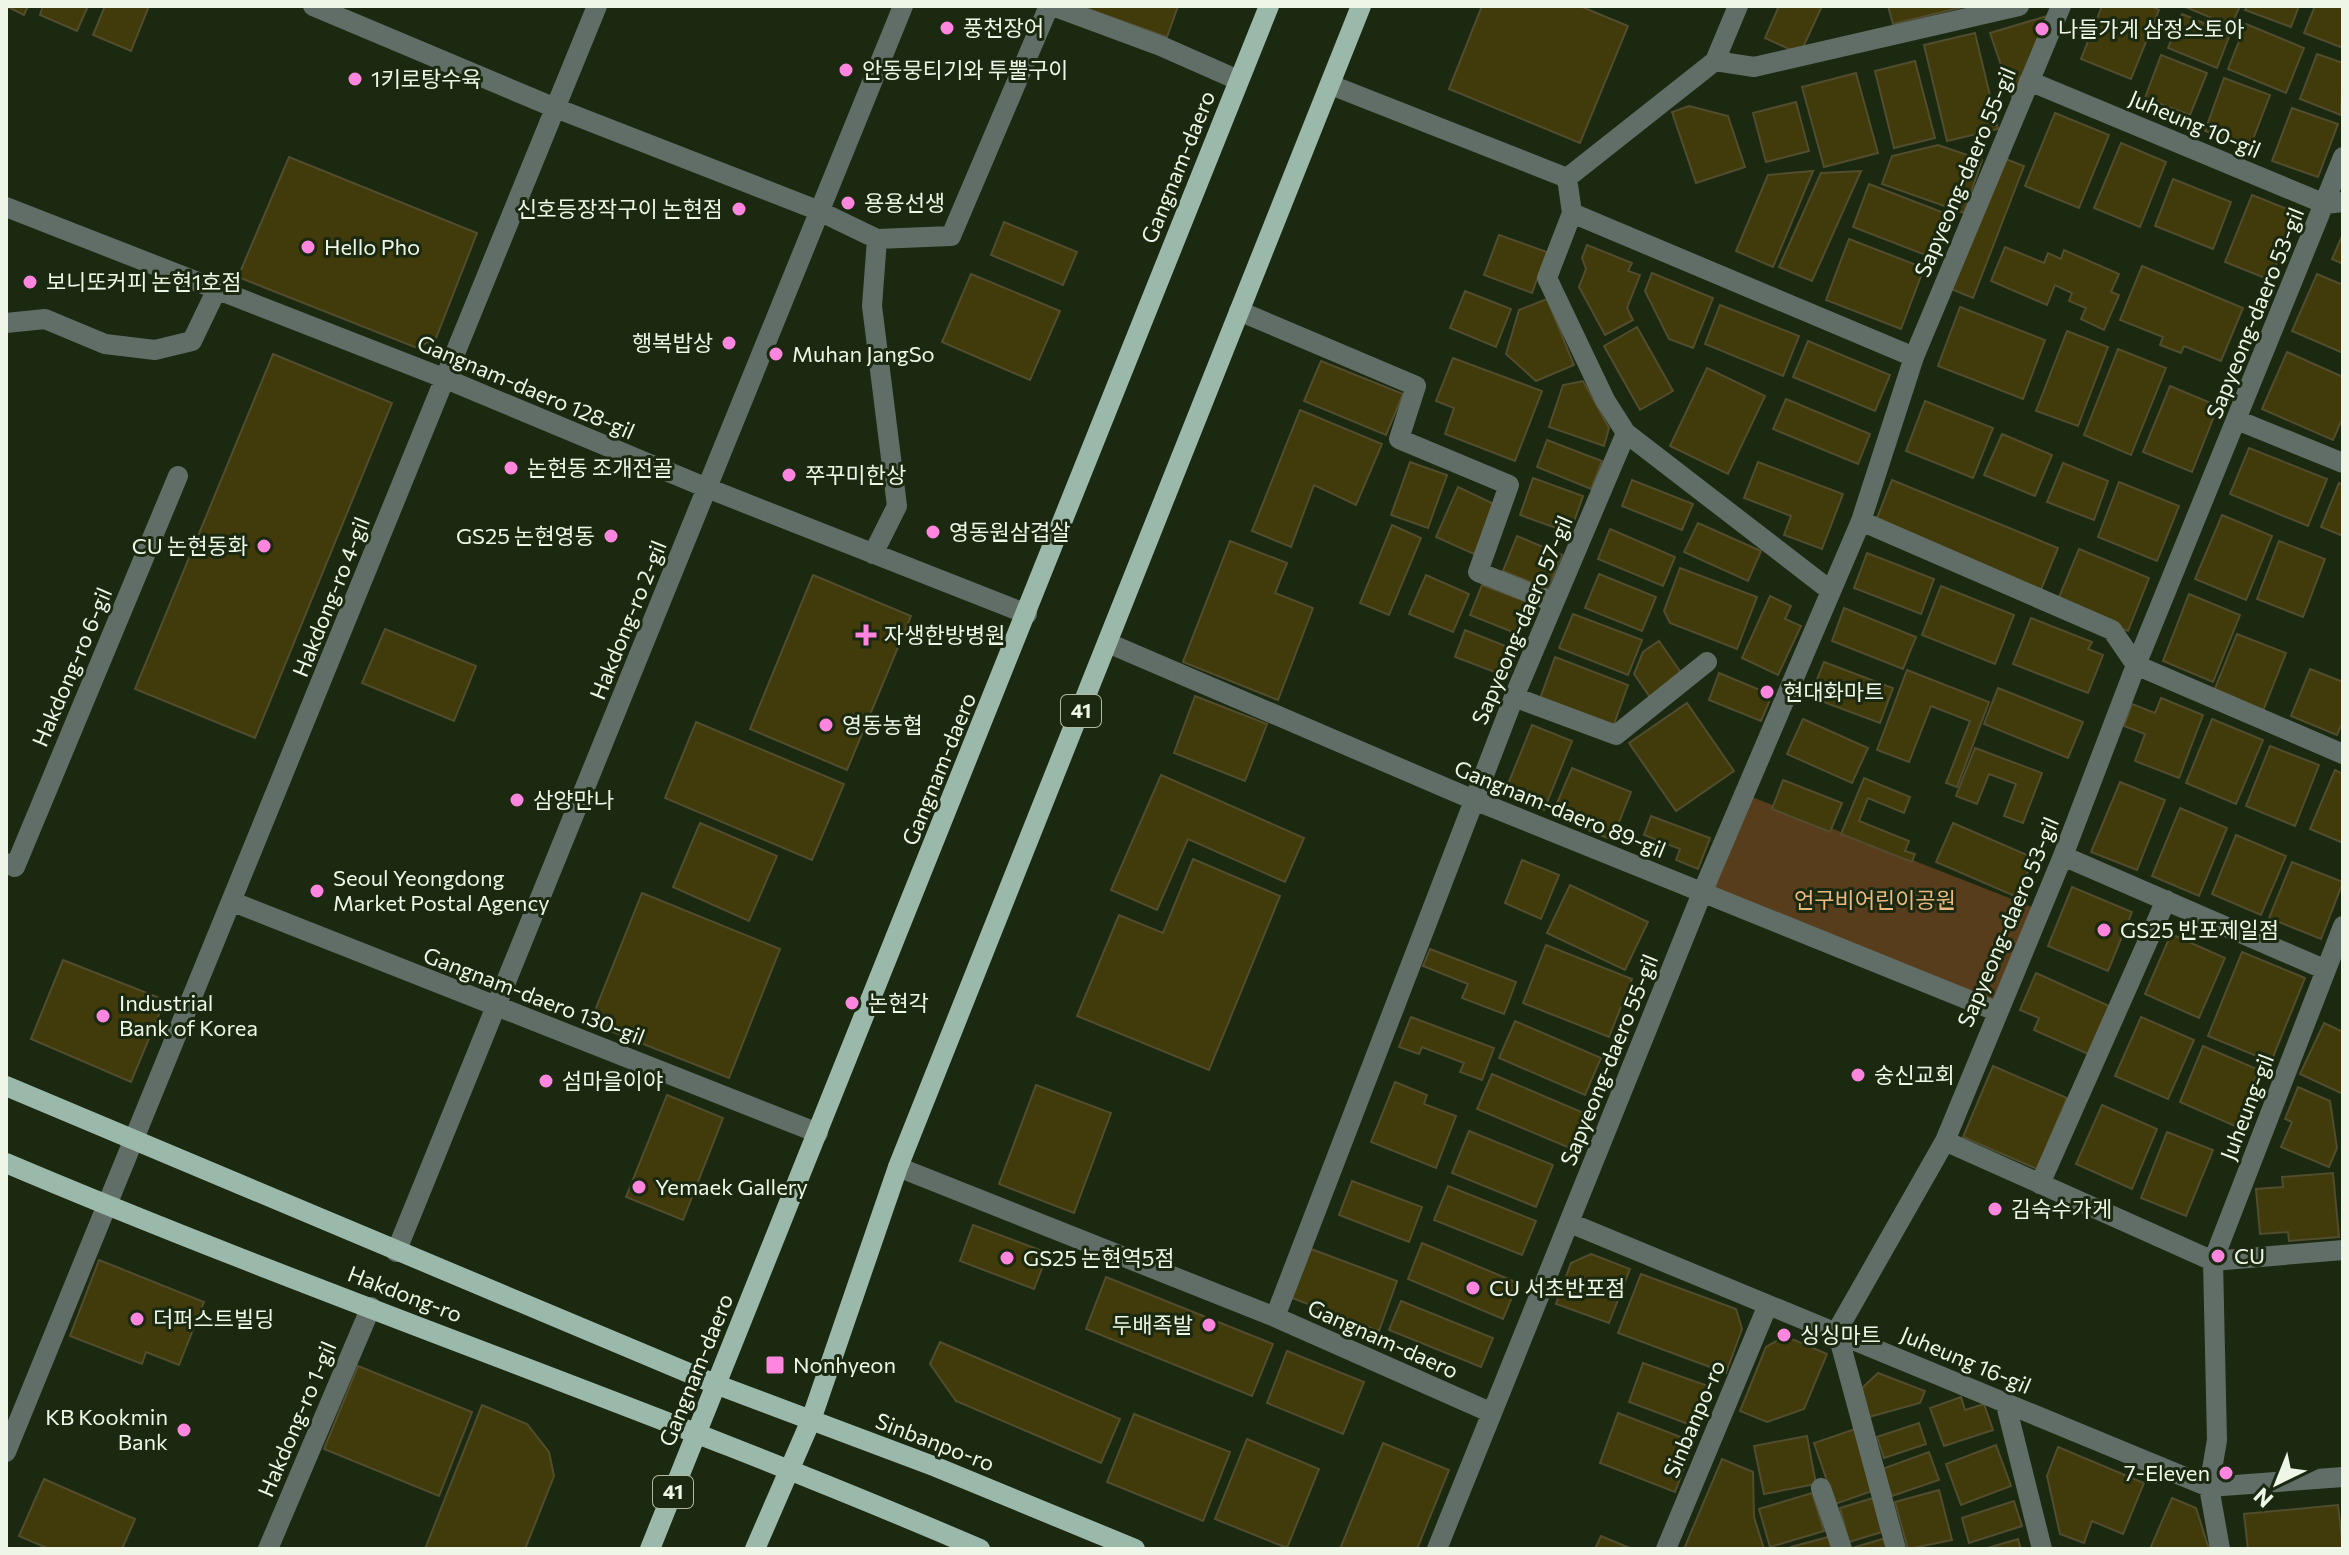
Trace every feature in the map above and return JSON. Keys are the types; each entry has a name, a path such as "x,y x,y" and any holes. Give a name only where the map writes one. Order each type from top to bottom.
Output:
{"main road":[{"name":"Gangnam-daero","path":"650,1549 1269,6"},
{"name":"41","path":"755,1549 811,1420 898,1167 1361,6"},
{"name":"Hakdong-ro","path":"6,1086 715,1384"},
{"name":"Hakdong-ro","path":"6,1163 109,1207 787,1471"},
{"name":"Sinbanpo-ro","path":"715,1384 1135,1549"},
{"path":"787,1471 980,1549"}],"street":[{"path":"313,6 553,107 817,210 877,239 951,236 1051,6 1161,46 1238,80"},
{"name":"Hakdong-ro 4-gil","path":"6,1452 109,1207 133,1140 446,379 553,107 597,6"},
{"name":"Hakdong-ro 2-gil","path":"396,1252 498,1008 817,210 903,6"},
{"path":"1567,178 1715,61 1738,6"},
{"path":"1715,61 1754,67 2019,6"},
{"name":"Sapyeong-daero 55-gil","path":"1437,1549 1702,893 1861,521 1914,357 2061,6"},
{"name":"Juheung 10-gil","path":"2029,81 2334,203"},
{"path":"1331,85 1567,178"},
{"name":"Sapyeong-daero 53-gil","path":"1837,1331 1945,1141 2237,420 2334,203 2343,157"},
{"path":"1567,178 1572,213 1547,278 1605,400 1626,433 1831,591"},
{"name":"Gangnam-daero 128-gil","path":"6,207 446,379 707,488 1027,614"},
{"path":"1572,213 1914,357"},
{"path":"873,554 897,506 872,306 877,239"},
{"path":"6,323 45,319 105,344 155,350 192,341 217,289"},
{"path":"1239,311 1416,386 1399,439 1509,485 1478,572 1553,602"},
{"path":"2237,420 2343,463"},
{"name":"Sapyeong-daero 57-gil","path":"1275,1317 1514,697 1626,433"},
{"name":"Hakdong-ro 6-gil","path":"6,863 15,867 178,476"},
{"path":"1861,521 2112,630 2136,665 2343,754"},
{"name":"Gangnam-daero 89-gil","path":"1108,643 1474,800 1996,1011"},
{"path":"1514,697 1616,735 1707,662"},
{"path":"2063,856 2326,970"},
{"path":"2040,1184 2166,900"},
{"name":"Gangnam-daero 130-gil","path":"233,902 818,1133"},
{"name":"Juheung-gil","path":"2220,1549 2209,1487 2217,1440 2213,1261 2343,926"},
{"path":"1945,1141 2213,1261 2343,1250"},
{"name":"Gangnam-daero","path":"898,1167 1275,1317 1492,1413"},
{"name":"Juheung 16-gil","path":"1570,1223 1767,1307 1837,1331 2006,1405 2209,1487"},
{"name":"Hakdong-ro 1-gil","path":"268,1549 371,1307"},
{"name":"Sinbanpo-ro","path":"1666,1549 1767,1307"},
{"path":"1837,1331 1896,1549"},
{"path":"2006,1405 2042,1549"},
{"path":"2209,1487 2343,1477"},
{"path":"1821,1488 1842,1549"}],"green space":[{"name":"언구비어린이공원","path":"1747,795 2040,910 2001,1004 1707,886"}],"building":[{"path":"6,6 28,6 24,15"},
{"path":"43,6 88,6 77,31 40,15"},
{"path":"105,6 149,6 131,51 93,35"},
{"path":"1080,6 1178,6 1167,37"},
{"path":"1482,6 1580,6 1628,26 1580,143 1449,89"},
{"path":"1779,6 1822,6 1800,54 1765,38"},
{"path":"1888,6 1967,6 1893,24"},
{"path":"2102,6 2151,6 2159,10 2131,79 2081,59"},
{"path":"2183,6 2240,6 2231,26"},
{"path":"2247,6 2299,6 2291,27 2245,10"},
{"path":"2315,6 2343,6 2343,48 2304,33"},
{"path":"2182,14 2230,34 2217,68 2168,48"},
{"path":"2047,16 2013,100 1990,33"},
{"path":"2246,24 2304,48 2286,93 2228,69"},
{"path":"1975,33 1998,129 1947,141 1924,45"},
{"path":"2317,54 2343,63 2341,115 2300,99"},
{"path":"2161,55 2207,73 2190,115 2145,98"},
{"path":"1915,61 1935,138 1894,148 1875,71"},
{"path":"1856,73 1878,153 1824,167 1802,87"},
{"path":"2224,78 2270,95 2250,147 2205,131"},
{"path":"1796,102 1809,151 1766,162 1753,113"},
{"path":"1689,106 1728,116 1745,167 1696,183 1672,112"},
{"path":"2292,108 2338,124 2318,177 2272,161"},
{"path":"2055,113 2109,135 2079,208 2025,186"},
{"path":"2121,143 2166,162 2140,227 2094,208"},
{"path":"1938,145 1982,160 1964,213 1882,184 1892,156"},
{"path":"289,157 477,233 436,338 417,348 238,277"},
{"path":"2003,158 2024,166 1973,298 1951,289"},
{"path":"1813,171 1773,267 1736,251 1768,175"},
{"path":"1861,171 1812,281 1779,267 1821,173"},
{"path":"2173,179 2231,202 2213,249 2155,226"},
{"path":"1869,184 1952,216 1936,259 1853,227"},
{"path":"2252,195 2297,213 2270,280 2225,262"},
{"path":"1004,222 1077,252 1063,285 991,255"},
{"path":"2343,234 2343,264 2332,259"},
{"path":"1499,235 1547,252 1532,293 1484,275"},
{"path":"1849,239 1924,268 1901,329 1826,300"},
{"path":"1587,245 1632,263 1628,271 1640,275 1627,308 1633,320 1605,335 1579,287 1586,269 1582,258"},
{"path":"2005,247 2044,263 2048,253 2061,259 2064,250 2119,274 2111,292 2119,295 2104,330 2081,319 2086,308 2069,301 2072,293 2055,285 2047,305 1991,281"},
{"path":"2142,266 2243,308 2221,361 2184,346 2181,353 2160,345 2163,337 2120,320"},
{"path":"1652,273 1713,298 1693,348 1669,339 1645,291"},
{"path":"971,274 1060,311 1030,380 942,342"},
{"path":"2317,274 2343,285 2343,353 2292,331"},
{"path":"1465,291 1511,309 1496,347 1450,328"},
{"path":"1547,299 1574,365 1536,381 1506,354 1519,310"},
{"path":"1720,305 1799,336 1783,376 1705,344"},
{"path":"1960,307 2045,340 2023,399 1938,366"},
{"path":"1637,327 1673,391 1640,410 1604,346"},
{"path":"2067,331 2108,347 2078,426 2036,411"},
{"path":"1808,341 1890,375 1875,411 1793,377"},
{"path":"2118,349 2166,368 2131,455 2084,435"},
{"path":"2287,352 2343,377 2343,417 2333,440 2262,409"},
{"path":"273,354 392,403 255,738 135,689"},
{"path":"1453,358 1542,391 1515,461 1445,434 1454,408 1436,401"},
{"path":"1321,361 1403,394 1386,435 1304,401"},
{"path":"1707,368 1765,396 1728,474 1670,446"},
{"path":"1583,381 1609,428 1604,446 1549,427 1563,385"},
{"path":"2170,386 2218,406 2192,472 2143,452"},
{"path":"1786,399 1870,434 1858,464 1773,429"},
{"path":"1925,401 1993,428 1973,478 1906,451"},
{"path":"1300,410 1382,444 1356,505 1314,485 1291,547 1252,531"},
{"path":"2002,434 2052,455 2035,496 1984,475"},
{"path":"1547,440 1602,461 1591,489 1537,467"},
{"path":"2249,448 2327,479 2308,526 2230,494"},
{"path":"1410,462 1447,475 1428,528 1391,515"},
{"path":"1758,462 1843,494 1822,549 1784,535 1791,516 1744,498"},
{"path":"2063,463 2108,481 2094,520 2047,502"},
{"path":"1533,478 1583,496 1570,533 1520,515"},
{"path":"1632,480 1693,504 1682,530 1622,506"},
{"path":"1892,480 2058,548 2040,592 1875,523"},
{"path":"2119,482 2179,506 2157,561 2098,537"},
{"path":"2339,483 2343,485 2343,536 2321,527"},
{"path":"1458,487 1496,505 1474,554 1436,537"},
{"path":"2222,515 2272,536 2246,600 2195,579"},
{"path":"1698,523 1761,551 1748,581 1684,552"},
{"path":"1392,525 1421,538 1389,615 1360,603"},
{"path":"1610,529 1675,557 1663,586 1598,559"},
{"path":"1517,536 1562,555 1548,589 1503,571"},
{"path":"1230,541 1287,563 1275,593 1313,608 1278,700 1183,662"},
{"path":"2279,541 2325,559 2303,617 2257,599"},
{"path":"2079,549 2149,578 2128,631 2057,602"},
{"path":"1867,553 1934,579 1921,614 1854,588"},
{"path":"1680,568 1757,597 1737,649 1670,623 1664,611"},
{"path":"1599,574 1656,597 1642,631 1585,608"},
{"path":"813,575 911,616 847,770 750,729"},
{"path":"1426,575 1469,594 1453,632 1409,614"},
{"path":"1482,585 1532,604 1520,635 1470,615"},
{"path":"1941,586 2014,615 1995,664 1922,635"},
{"path":"2189,594 2240,615 2213,682 2163,661"},
{"path":"1770,596 1791,606 1785,619 1801,626 1778,675 1742,658"},
{"path":"1844,608 1916,637 1903,669 1832,641"},
{"path":"1573,614 1642,640 1628,675 1559,648"},
{"path":"2031,618 2092,642 2088,649 2103,655 2088,693 2013,664"},
{"path":"385,629 476,666 454,721 362,683"},
{"path":"1465,630 1518,651 1508,677 1455,657"},
{"path":"2237,634 2286,653 2263,711 2214,691"},
{"path":"1659,641 1684,677 1652,700 1634,674 1643,652"},
{"path":"1555,657 1628,685 1613,727 1540,699"},
{"path":"1824,662 1893,688 1880,723 1810,697"},
{"path":"2310,669 2343,682 2343,721 2337,735 2291,716"},
{"path":"1907,670 1989,702 1957,787 1946,783 1970,721 1931,706 1909,762 1877,750"},
{"path":"1719,673 1772,695 1761,721 1709,700"},
{"path":"1998,688 2083,722 2068,758 1984,724"},
{"path":"1195,696 1267,724 1245,781 1174,753"},
{"path":"2161,698 2203,715 2179,778 2135,761 2145,734 2124,726 2132,704 2155,713"},
{"path":"1687,703 1734,771 1676,811 1629,743"},
{"path":"1803,719 1868,748 1852,783 1787,754"},
{"path":"2212,719 2263,740 2236,804 2186,783"},
{"path":"696,722 844,784 812,860 665,798"},
{"path":"1532,725 1572,741 1544,810 1504,794"},
{"path":"2270,746 2319,765 2295,826 2246,806"},
{"path":"1975,748 2042,773 2023,823 2004,816 2016,784 1989,774 1977,804 1956,796"},
{"path":"1572,768 1631,792 1612,840 1552,815"},
{"path":"2335,770 2343,774 2343,843 2310,829"},
{"path":"1161,775 1304,838 1285,882 1188,839 1157,910 1111,890"},
{"path":"1864,778 1910,797 1904,813 1868,798 1859,821 1909,841 1905,851 1915,854 1912,862 1841,834"},
{"path":"1783,780 1842,803 1830,832 1772,809"},
{"path":"2120,782 2165,800 2137,870 2091,852"},
{"path":"2180,808 2227,828 2199,896 2152,876"},
{"path":"1651,816 1710,838 1698,869 1676,860 1680,849 1644,835"},
{"path":"700,823 777,856 749,921 673,887"},
{"path":"1953,823 2034,858 2017,897 1936,862"},
{"path":"2236,835 2286,856 2261,915 2212,894"},
{"path":"1193,859 1280,896 1209,1070 1077,1016 1119,915 1163,933"},
{"path":"1522,860 1559,875 1541,919 1505,903"},
{"path":"2292,862 2343,882 2321,939 2269,918"},
{"path":"1570,885 1648,922 1625,970 1547,933"},
{"path":"2072,887 2132,912 2108,971 2048,946"},
{"path":"642,893 780,949 729,1078 590,1023"},
{"path":"2171,934 2225,958 2199,1018 2145,994"},
{"path":"1546,945 1632,979 1609,1037 1523,1003"},
{"path":"1430,949 1516,982 1504,1014 1462,998 1468,984 1423,966"},
{"path":"2242,952 2305,978 2271,1062 2208,1036"},
{"path":"63,960 165,1000 131,1082 31,1039"},
{"path":"2036,973 2109,1006 2088,1054 2034,1030 2039,1018 2020,1010"},
{"path":"1411,1017 1494,1048 1482,1080 1460,1072 1464,1063 1422,1047 1419,1054 1399,1047"},
{"path":"2141,1017 2194,1040 2168,1099 2115,1076"},
{"path":"1515,1021 1601,1058 1585,1095 1499,1058"},
{"path":"2324,1023 2343,1032 2343,1094 2300,1074"},
{"path":"2203,1046 2259,1070 2235,1126 2180,1102"},
{"path":"1993,1066 2067,1098 2037,1169 1963,1137"},
{"path":"1492,1074 1586,1114 1572,1149 1477,1109"},
{"path":"1395,1082 1427,1095 1424,1104 1456,1116 1436,1168 1371,1142"},
{"path":"1036,1085 1111,1113 1074,1213 999,1184"},
{"path":"2298,1087 2330,1101 2337,1148 2329,1167 2281,1147 2292,1122 2285,1119"},
{"path":"667,1095 723,1118 683,1220 626,1197"},
{"path":"2102,1105 2157,1129 2132,1189 2076,1164"},
{"path":"1469,1131 1553,1165 1536,1207 1452,1173"},
{"path":"2167,1132 2213,1150 2186,1216 2141,1198"},
{"path":"2333,1173 2339,1237 2289,1241 2288,1232 2260,1234 2256,1189 2283,1187 2282,1177"},
{"path":"1352,1181 1422,1207 1409,1242 1339,1215"},
{"path":"1448,1186 1536,1221 1522,1255 1434,1220"},
{"path":"973,1225 1048,1253 1034,1289 960,1261"},
{"path":"1422,1243 1518,1283 1503,1319 1408,1279"},
{"path":"1311,1249 1397,1281 1379,1331 1292,1298"},
{"path":"1591,1254 1630,1269 1609,1323 1556,1304 1571,1263"},
{"name":"더퍼스트빌딩","path":"99,1260 204,1302 179,1365 146,1352 142,1364 70,1336"},
{"path":"1641,1274 1736,1309 1742,1329 1726,1373 1618,1333"},
{"path":"1106,1277 1273,1344 1252,1396 1086,1329"},
{"path":"1401,1301 1493,1338 1481,1367 1389,1330"},
{"path":"1785,1336 1827,1354 1804,1409 1767,1422 1740,1411 1766,1347"},
{"path":"940,1342 1120,1419 1101,1463 956,1401 930,1364"},
{"path":"1287,1351 1364,1382 1343,1434 1267,1403"},
{"path":"1643,1363 1711,1387 1696,1427 1629,1402"},
{"path":"358,1366 472,1412 439,1496 324,1449"},
{"path":"1878,1373 1925,1391 1920,1403 1869,1417 1861,1389"},
{"path":"1961,1397 1965,1410 1984,1404 1993,1430 1944,1446 1930,1408"},
{"path":"482,1405 527,1424 549,1452 554,1476 525,1549 425,1549"},
{"path":"1618,1413 1694,1442 1675,1492 1600,1463"},
{"path":"1134,1414 1230,1452 1203,1521 1107,1482"},
{"path":"1919,1423 1926,1444 1884,1458 1877,1437"},
{"path":"1858,1428 1878,1489 1835,1504 1814,1443"},
{"path":"1807,1436 1816,1484 1764,1494 1754,1446"},
{"path":"1247,1439 1319,1469 1287,1548 1215,1519"},
{"path":"1383,1443 1449,1470 1417,1549 1340,1549"},
{"path":"1996,1445 2011,1486 1961,1505 1946,1464"},
{"path":"2058,1447 2144,1483 2123,1534 2092,1521 2084,1543 2060,1534 2047,1476"},
{"path":"1929,1452 1939,1480 1892,1496 1882,1469"},
{"path":"1722,1459 1753,1472 1754,1517 1764,1549 1684,1549"},
{"path":"44,1479 135,1519 122,1549 49,1549 19,1536"},
{"path":"1939,1490 1952,1540 1908,1549 1895,1502"},
{"path":"1812,1493 1824,1531 1770,1547 1759,1509"},
{"path":"1873,1498 1882,1532 1849,1542 1840,1508"},
{"path":"2172,1498 2196,1508 2209,1549 2150,1549"},
{"path":"2014,1501 2022,1526 1969,1543 1962,1518"},
{"path":"2338,1505 2343,1549 2248,1549 2244,1514"},
{"path":"1601,1536 1632,1549 1595,1549"},
{"path":"1828,1537 1832,1549 1791,1547"},
{"path":"1889,1537 1893,1549 1852,1549 1852,1548"},
{"path":"2018,1539 2021,1549 1984,1549"}],"place":[{"name":"풍천장어","path":"947,28"},
{"name":"나들가게 삼정스토아","path":"2042,29"},
{"name":"안동뭉티기와 투뿔구이","path":"846,70"},
{"name":"1키로탕수육","path":"355,79"},
{"name":"용용선생","path":"848,203"},
{"name":"신호등장작구이 논현점","path":"739,209"},
{"name":"Hello Pho","path":"308,247"},
{"name":"보니또커피 논현1호점","path":"30,282"},
{"name":"행복밥상","path":"729,343"},
{"name":"Muhan JangSo","path":"776,354"},
{"name":"논현동 조개전골","path":"511,468"},
{"name":"쭈꾸미한상","path":"789,475"},
{"name":"영동원삼겹살","path":"933,532"},
{"name":"GS25 논현영동","path":"611,536"},
{"name":"CU 논현동화","path":"264,546"},
{"name":"자생한방병원","path":"866,635"},
{"name":"현대화마트","path":"1767,692"},
{"name":"영동농협","path":"826,725"},
{"name":"삼양만나","path":"517,800"},
{"name":"Seoul Yeongdong Market Postal Agency","path":"317,891"},
{"name":"GS25 반포제일점","path":"2104,930"},
{"name":"논현각","path":"852,1003"},
{"name":"Industrial Bank of Korea","path":"103,1016"},
{"name":"숭신교회","path":"1858,1075"},
{"name":"섬마을이야","path":"546,1081"},
{"name":"Yemaek Gallery","path":"639,1187"},
{"name":"김숙수가게","path":"1995,1209"},
{"name":"CU","path":"2218,1256"},
{"name":"GS25 논현역5점","path":"1007,1258"},
{"name":"CU 서초반포점","path":"1473,1288"},
{"name":"더퍼스트빌딩","path":"137,1319"},
{"name":"두배족발","path":"1209,1325"},
{"name":"싱싱마트","path":"1784,1335"},
{"name":"Nonhyeon","path":"775,1365"},
{"name":"KB Kookmin Bank","path":"184,1430"},
{"name":"7-Eleven","path":"2226,1473"}]}
